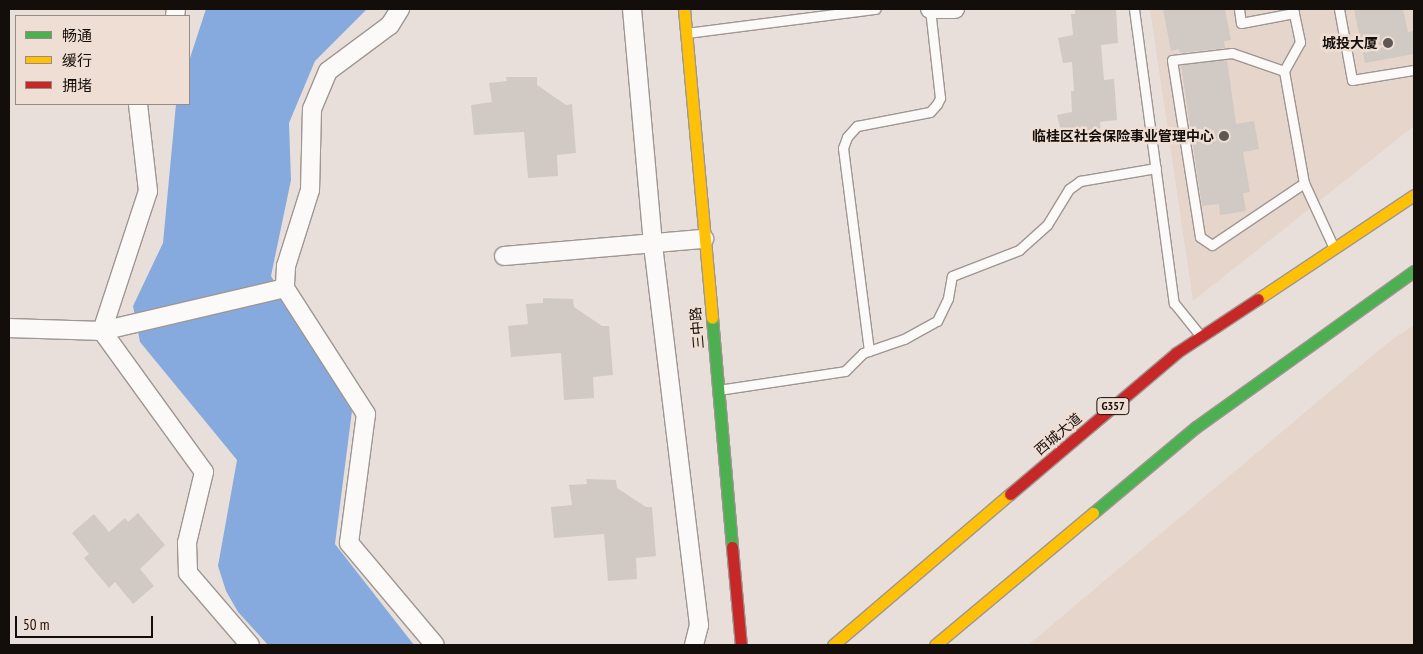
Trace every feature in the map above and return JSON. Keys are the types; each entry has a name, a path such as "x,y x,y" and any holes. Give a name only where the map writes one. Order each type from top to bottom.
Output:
{"main road":[{"name":"三中路","path":"684,9 741,645"},
{"name":"西城大道","path":"833,645 1176,353 1414,195"},
{"path":"935,645 1196,428 1414,271"}],"street":[{"path":"400,9 390,25 328,71 315,102 312,110 310,190 286,266 285,288 366,414 349,543 435,645"},
{"path":"632,9 653,245 699,625 694,645"},
{"path":"930,9 955,9"},
{"path":"102,331 148,191 138,105"},
{"path":"504,256 653,245 704,239"},
{"path":"9,328 102,331 285,288"},
{"path":"102,331 204,472 187,543 188,573 250,645"}],"lane":[{"path":"687,33 875,9"},
{"path":"869,351 843,148 847,137 857,126 930,112 937,104 940,98 930,9"},
{"path":"1134,9 1174,303 1201,337"},
{"path":"1239,9 1242,23 1294,11 1300,42 1284,71 1304,183 1334,248"},
{"path":"1339,9 1352,80 1414,70"},
{"path":"1284,71 1232,53 1172,60 1200,237 1212,245 1304,183"},
{"path":"718,390 837,374 869,351 904,339 937,321 948,298 952,276 1020,250 1047,225 1070,189 1080,181 1156,168"}],"shaded area":[{"path":"1150,9 1414,9 1414,126 1193,301"},
{"path":"1414,325 1414,645 1028,645 1390,341"}],"water":[{"path":"206,9 367,9 315,61 289,123 291,180 271,276 352,411 335,544 414,645 268,645 238,612 226,591 218,566 237,460 140,342 133,306 163,243 176,105 190,105 190,58"}],"building":[{"path":"1075,9 1116,9 1118,43 1101,45 1104,80 1114,79 1117,120 1100,122 1101,134 1063,140 1057,115 1072,112 1071,91 1074,91 1072,62 1063,63 1058,38 1073,35 1071,14 1075,14"},
{"path":"1163,9 1225,9 1231,40 1224,41 1225,48 1180,53 1179,49 1171,51"},
{"name":"城投大厦","path":"1354,9 1403,9 1408,32 1414,31 1414,54 1365,63"},
{"name":"临桂区社会保险事业管理中心","path":"1227,60 1236,124 1254,121 1259,149 1243,152 1250,192 1243,193 1246,211 1220,215 1219,204 1202,206 1181,65"},
{"path":"506,77 537,77 537,85 566,105 572,104 576,153 557,155 558,176 528,178 524,132 474,135 471,105 492,102 489,83 507,81"},
{"path":"543,298 573,299 574,307 602,326 609,326 613,375 593,377 594,398 564,400 561,353 511,357 508,326 528,324 526,304 543,303"},
{"path":"586,479 616,480 617,488 646,507 652,507 656,556 636,558 637,579 608,581 604,534 554,538 551,507 572,505 569,485 587,484"},
{"path":"138,513 165,545 140,569 154,586 133,604 115,582 109,588 84,558 89,554 72,533 94,514 109,532 125,518 128,522"}],"traffic: fast":[{"path":"1093,513 1196,427 1414,271"},
{"path":"712,318 732,547"}],"traffic: slow":[{"path":"684,9 712,318"},
{"path":"1258,299 1414,195"},
{"path":"833,645 1010,494"},
{"path":"935,645 1093,513"}],"traffic: jam":[{"path":"1010,494 1176,353 1258,299"},
{"path":"732,547 741,645"}],"place":[{"name":"城投大厦","path":"1388,43"},
{"name":"临桂区社会保险事业管理中心","path":"1224,136"}]}
